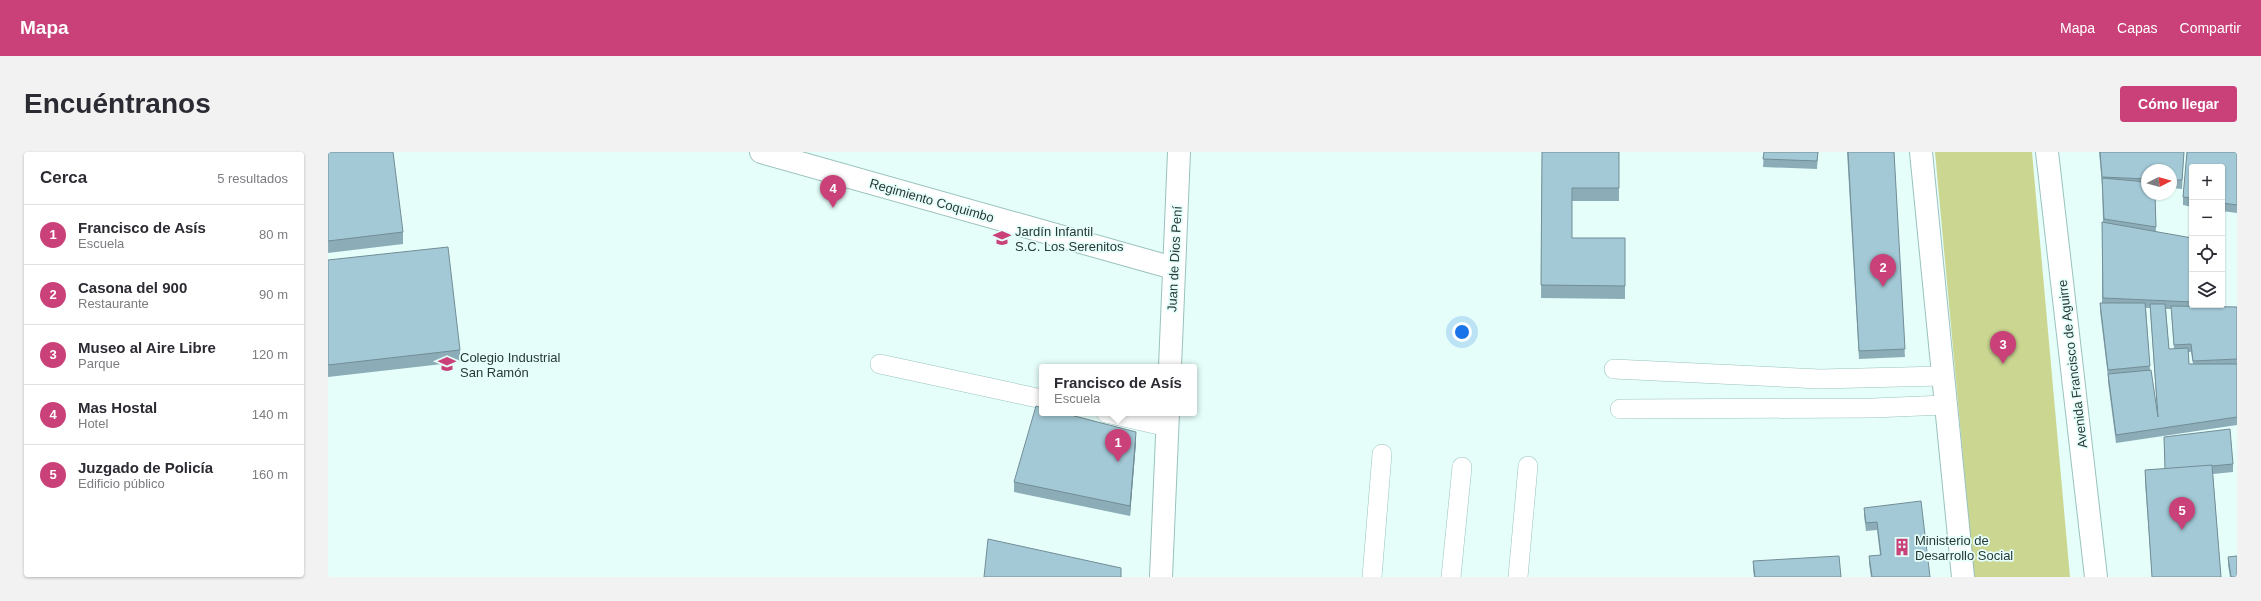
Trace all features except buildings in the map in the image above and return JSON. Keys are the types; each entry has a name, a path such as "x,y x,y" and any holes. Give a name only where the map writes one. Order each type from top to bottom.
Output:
{"main road":[{"name":"Regimiento Coquimbo","path":"761,152 1173,268"},
{"name":"Juan de Dios Pení","path":"1170,364 1173,268 1180,152"},
{"path":"1921,152 1963,577"},
{"name":"Avenida Francisco de Aguirre","path":"2047,152 2096,577"},
{"path":"1161,577 1168,420"}],"lane":[{"path":"880,364 1039,398"},
{"path":"1614,369 1820,379 1942,376"},
{"path":"1620,409 1873,408 1945,405"},
{"path":"1133,416 1168,420"},
{"path":"1372,577 1382,454"},
{"path":"1518,577 1528,466"},
{"path":"1451,577 1462,467"}],"green space":[{"path":"1935,152 2032,152 2070,577 1974,577"}],"place":[{"name":"Mas Hostal","path":"833,208"},
{"name":"Jardín Infantil S.C. Los Serenitos","path":"1002,238"},
{"name":"Casona del 900","path":"1883,287"},
{"name":"Colegio Industrial San Ramón","path":"447,364"},
{"name":"Museo al Aire Libre","path":"2003,364"},
{"name":"Francisco de Asís","path":"1118,462"},
{"name":"Juzgado de Policía","path":"2182,530"},
{"name":"Ministerio de Desarrollo Social","path":"1902,547"}]}
